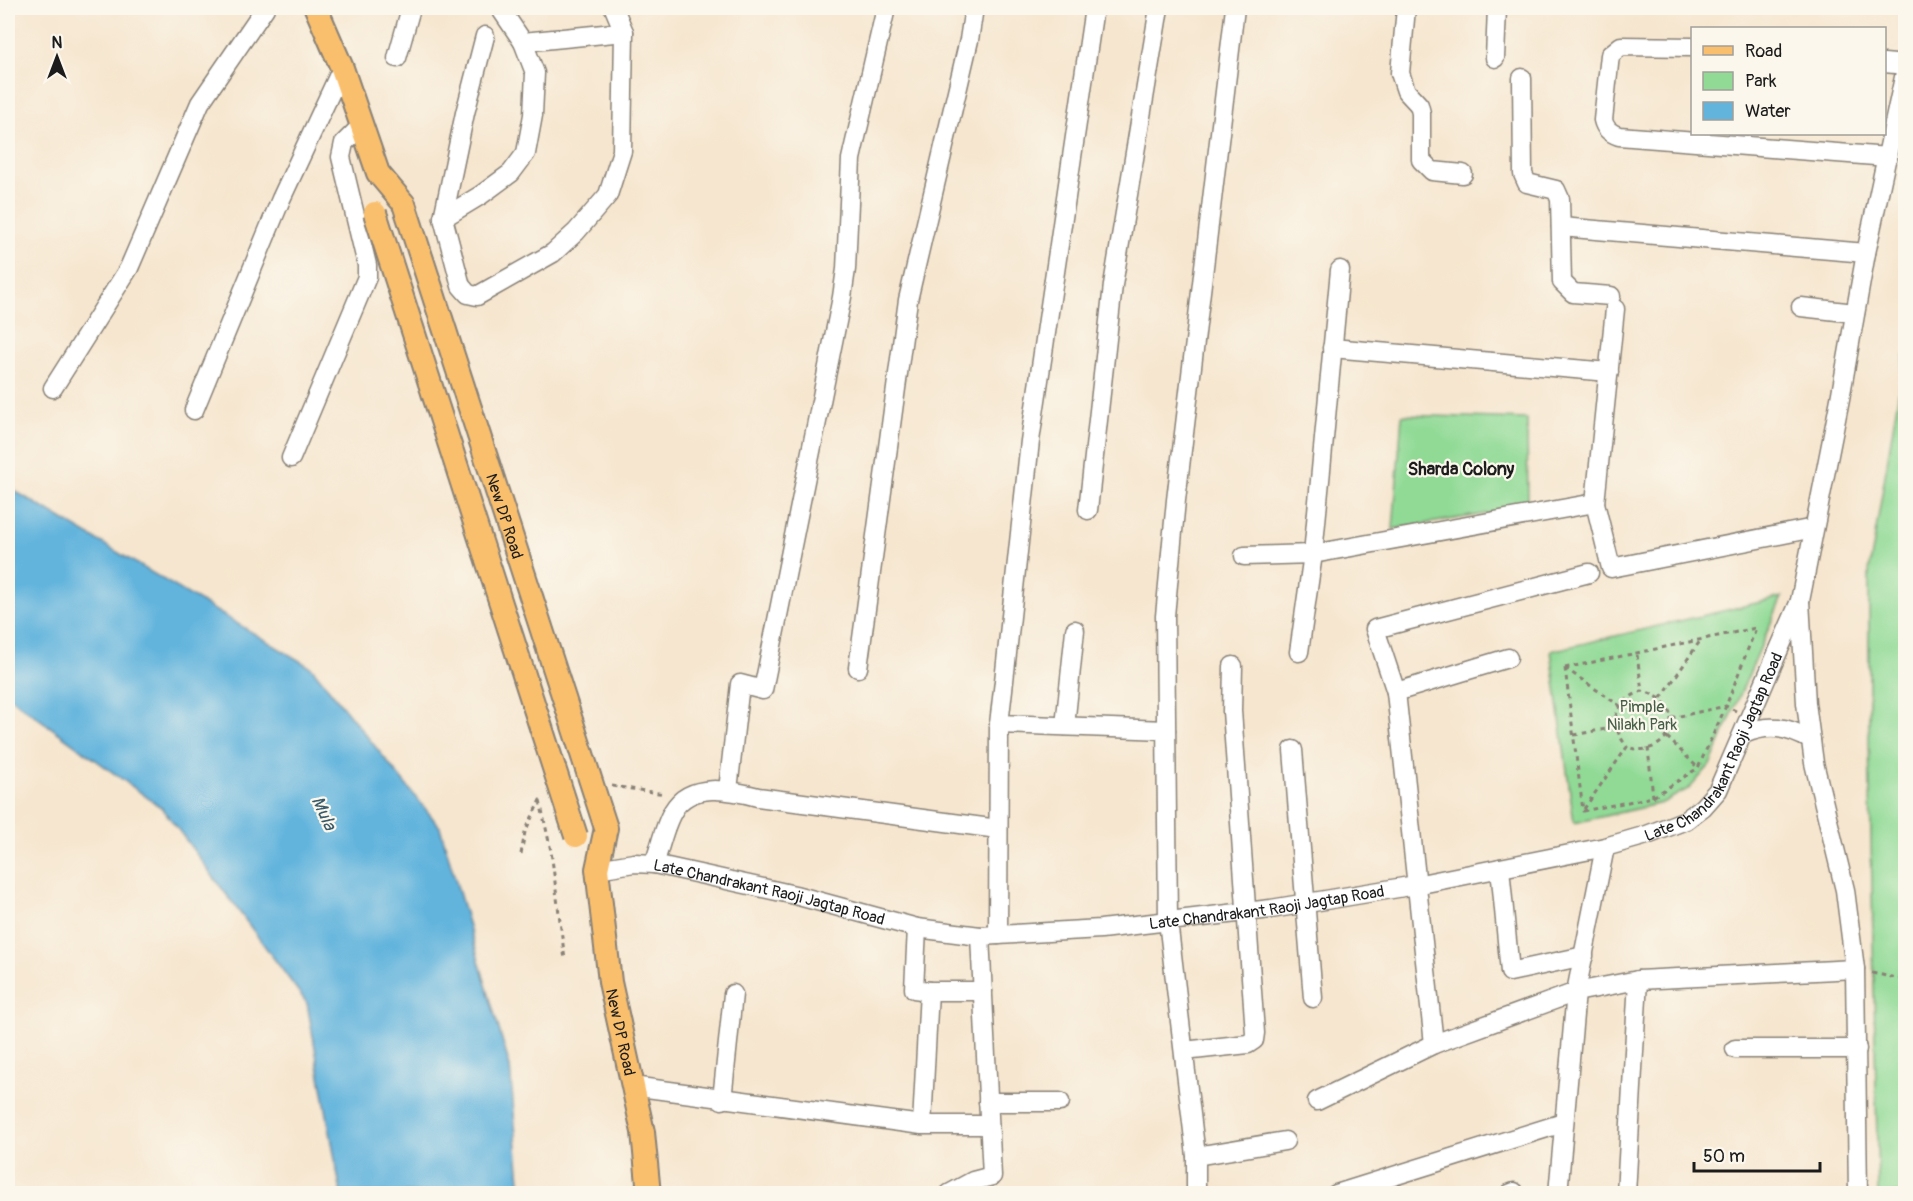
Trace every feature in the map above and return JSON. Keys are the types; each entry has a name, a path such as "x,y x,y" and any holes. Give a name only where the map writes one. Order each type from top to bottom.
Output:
{"main road":[{"name":"New DP Road","path":"316,8 342,68 378,173 404,204 606,828 597,869 610,982 643,1132 649,1194"},
{"name":"New DP Road","path":"378,173 375,213 576,836 597,869"}],"street":[{"path":"53,388 129,268 200,103 265,8"},
{"path":"397,58 411,8"},
{"path":"486,36 465,113 442,218 461,286 468,294 477,296 553,253 576,232 608,195 622,151 624,32 614,8"},
{"path":"728,790 740,684 763,690 842,297 846,269 850,159 886,8"},
{"path":"858,668 908,300 969,40 974,8"},
{"path":"949,1194 973,1181 992,1176 983,991 998,829 999,724 1030,441 1094,8"},
{"path":"1088,510 1113,285 1159,8"},
{"path":"1196,1194 1196,1156 1168,921 1166,616 1176,500 1235,8"},
{"path":"1406,8 1400,74 1402,82 1419,105 1421,113 1421,160 1432,171 1462,174"},
{"path":"1495,58 1497,8"},
{"path":"442,218 482,195 511,173 525,153 533,115 535,73 523,42 502,11"},
{"path":"523,42 624,32"},
{"path":"1691,47 1621,46 1614,49 1610,55 1603,120 1611,134 1888,157"},
{"path":"1858,1194 1855,969 1845,890 1814,763 1806,703 1800,601 1866,253 1888,157 1905,66 1886,63"},
{"path":"194,410 281,199 342,68"},
{"path":"1522,78 1523,174 1527,183 1534,187 1556,190 1560,199 1562,282 1573,292 1613,303 1609,372 1595,503 1611,568 1814,528"},
{"path":"291,458 367,277 367,265 340,157 344,142 362,126"},
{"path":"1561,227 1866,253"},
{"path":"1299,652 1312,555 1340,270"},
{"path":"1802,307 1855,313"},
{"path":"1332,348 1609,372"},
{"path":"1244,556 1312,555 1595,503"},
{"path":"1434,1044 1396,692 1375,630 1589,573"},
{"name":"Late Chandrakant Raoji Jagtap Road","path":"597,869 634,863 654,864 795,895 917,928 989,936 1101,930 1246,912 1416,885 1605,847 1647,836 1686,819 1703,807 1718,790 1800,601"},
{"path":"1065,726 1075,630"},
{"path":"1396,692 1508,658"},
{"path":"1184,1051 1248,1044 1254,1040 1255,1033 1232,711 1233,666"},
{"path":"999,724 1166,730"},
{"path":"1744,734 1759,727 1779,727 1811,740"},
{"path":"1293,750 1303,903 1313,998"},
{"path":"654,864 673,810 690,793 728,790 998,829"},
{"path":"1558,1194 1576,992 1605,847"},
{"path":"1500,868 1510,972 1584,956"},
{"path":"917,928 914,989 983,991"},
{"path":"1317,1101 1434,1044 1576,992 1638,980 1855,969"},
{"path":"1626,1194 1638,980"},
{"path":"922,1125 929,991"},
{"path":"722,1100 733,994"},
{"path":"1735,1049 1857,1049"},
{"path":"632,1086 722,1100 922,1125 989,1125"},
{"path":"988,1102 1060,1102"},
{"path":"1336,1194 1563,1123"},
{"path":"1196,1156 1284,1141"}],"path":[{"path":"1565,668 1636,655 1756,628 1726,706 1698,768 1653,796 1583,811"},
{"path":"1661,698 1700,641"},
{"path":"1636,655 1642,691"},
{"path":"1565,668 1620,706"},
{"path":"1565,668 1583,811"},
{"path":"1642,691 1661,698 1669,708 1671,718 1667,737 1661,744 1636,750 1628,747 1616,727 1616,716 1620,706 1629,696 1642,691"},
{"path":"1671,718 1726,706"},
{"path":"1573,736 1616,727"},
{"path":"1667,737 1698,768"},
{"path":"1583,811 1628,747"},
{"path":"1648,748 1653,796"},
{"path":"540,800 551,851 565,960"},
{"path":"1855,969 1905,980"}],"green space":[{"path":"1905,355 1906,1193 1878,1194 1869,735 1869,572"},
{"path":"1402,415 1527,419 1528,507 1393,529"},
{"name":"Pimple Nilakh Park","path":"1782,597 1710,765 1690,788 1662,803 1574,823 1551,651"}],"water":[{"name":"Mula","path":"8,487 312,668 440,827 510,1067 521,1193 341,1193 307,1003 163,809 8,696"}],"district":[{"name":"Sharda Colony","path":"1461,469"}]}
